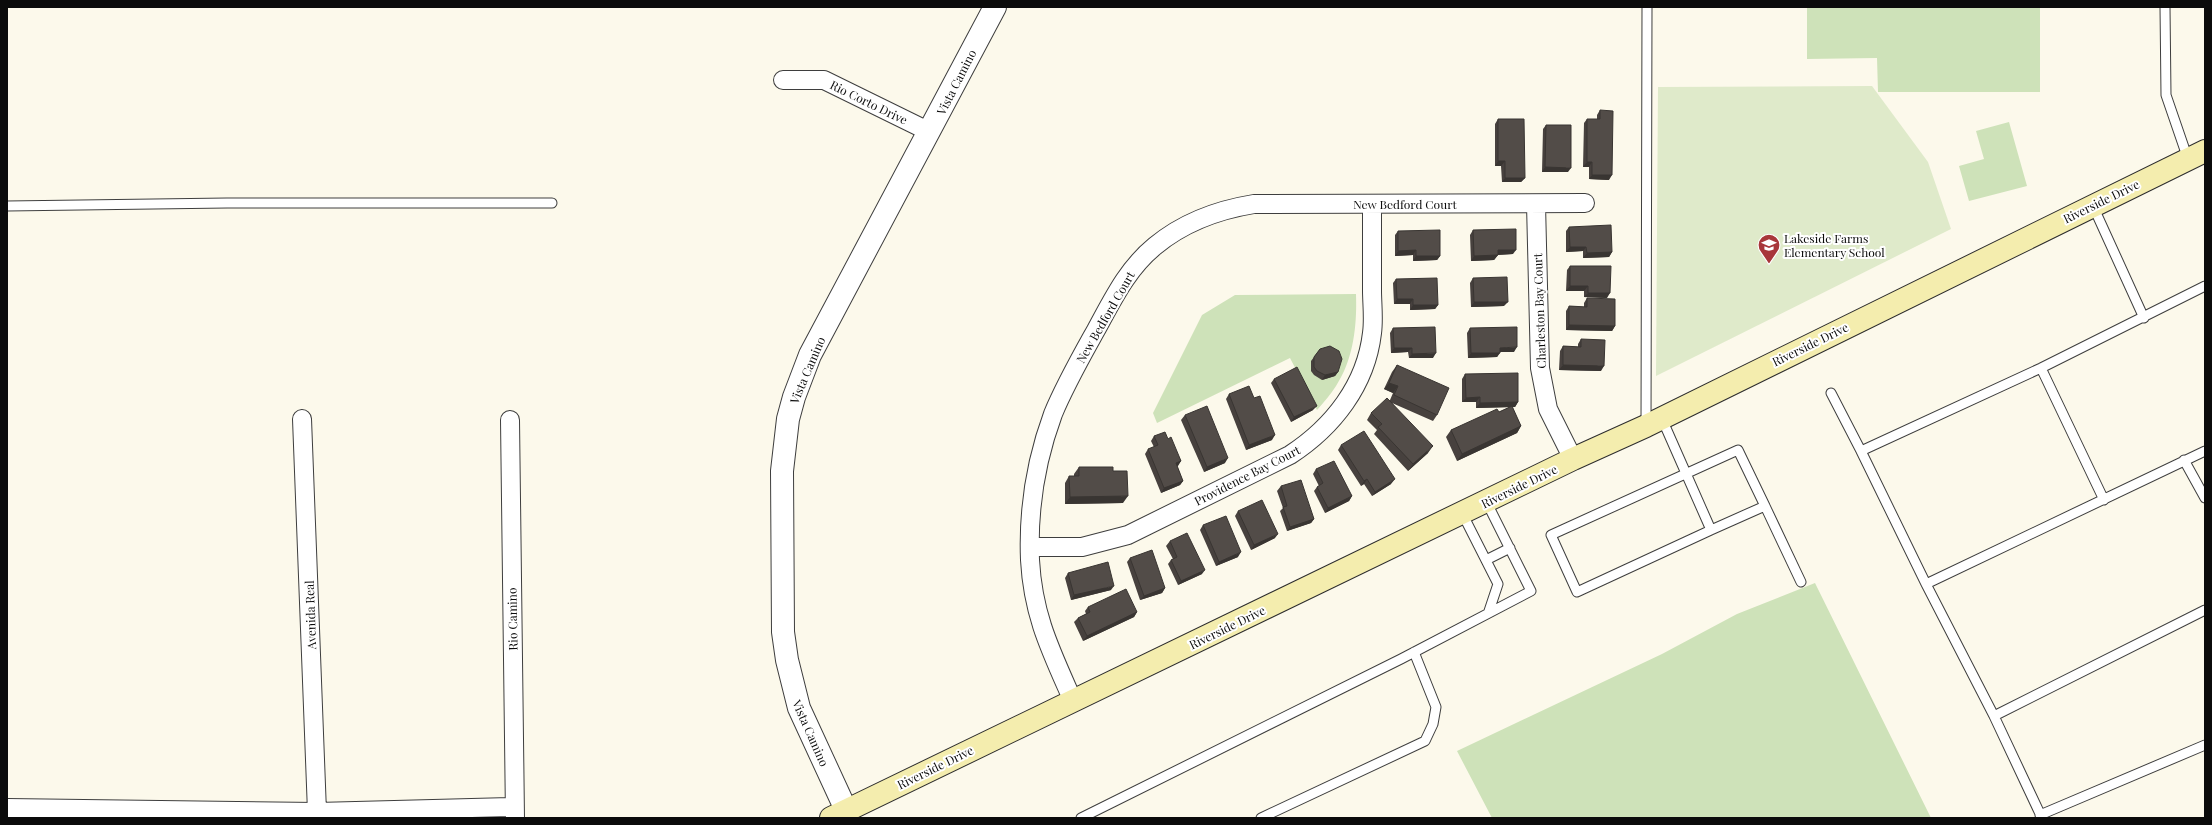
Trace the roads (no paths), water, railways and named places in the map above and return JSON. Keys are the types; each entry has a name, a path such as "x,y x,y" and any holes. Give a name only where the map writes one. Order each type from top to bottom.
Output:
{"main road":[{"name":"Riverside Drive","path":"839,814 1573,459 1653,422 2196,155"}],"street":[{"name":"Vista Camino","path":"839,814 799,708 786,660 783,632 782,471 788,419 794,397 810,355 907,172 930,132 995,7"},
{"name":"Rio Corto Drive","path":"783,80 824,80 930,132"},
{"name":"New Bedford Court","path":"1073,701 1039,622 1033,591 1030,547 1032,496 1037,468 1053,414 1065,388 1122,282 1139,260 1170,234 1190,223 1232,208 1254,204 1372,205 1585,203"},
{"name":"Charleston Bay Court","path":"1536,204 1540,368 1548,409 1573,459"},
{"name":"Providence Bay Court","path":"1030,547 1082,547 1128,535 1290,455 1305,446 1331,422 1353,390 1362,372 1372,332 1372,205"},
{"name":"Avenida Real","path":"302,419 317,812"},
{"name":"Rio Camino","path":"510,420 515,812"},
{"path":"7,808 317,812 515,812"}],"lane":[{"path":"1647,7 1653,422 1686,474 1711,530"},
{"path":"2165,7 2166,95 2196,155"},
{"path":"7,206 227,203 552,203"},
{"path":"2092,205 2144,318"},
{"path":"1861,451 2042,368 2205,286"},
{"path":"2042,368 2104,500"},
{"path":"1831,393 1926,584 1994,716 2041,817 2205,745"},
{"path":"1765,506 1577,592 1551,536 1738,450 1765,506 1801,582"},
{"path":"1926,584 2205,451"},
{"path":"2184,460 2205,498"},
{"path":"1081,818 1414,652 1489,611 1531,591 1486,501"},
{"path":"1462,513 1498,584 1489,611"},
{"path":"1486,560 1510,548"},
{"path":"1994,716 2205,610"},
{"path":"1261,818 1425,741 1433,724 1436,707 1414,652"}],"place":[{"name":"Lakeside Farms Elementary School","path":"1769,264"}]}
